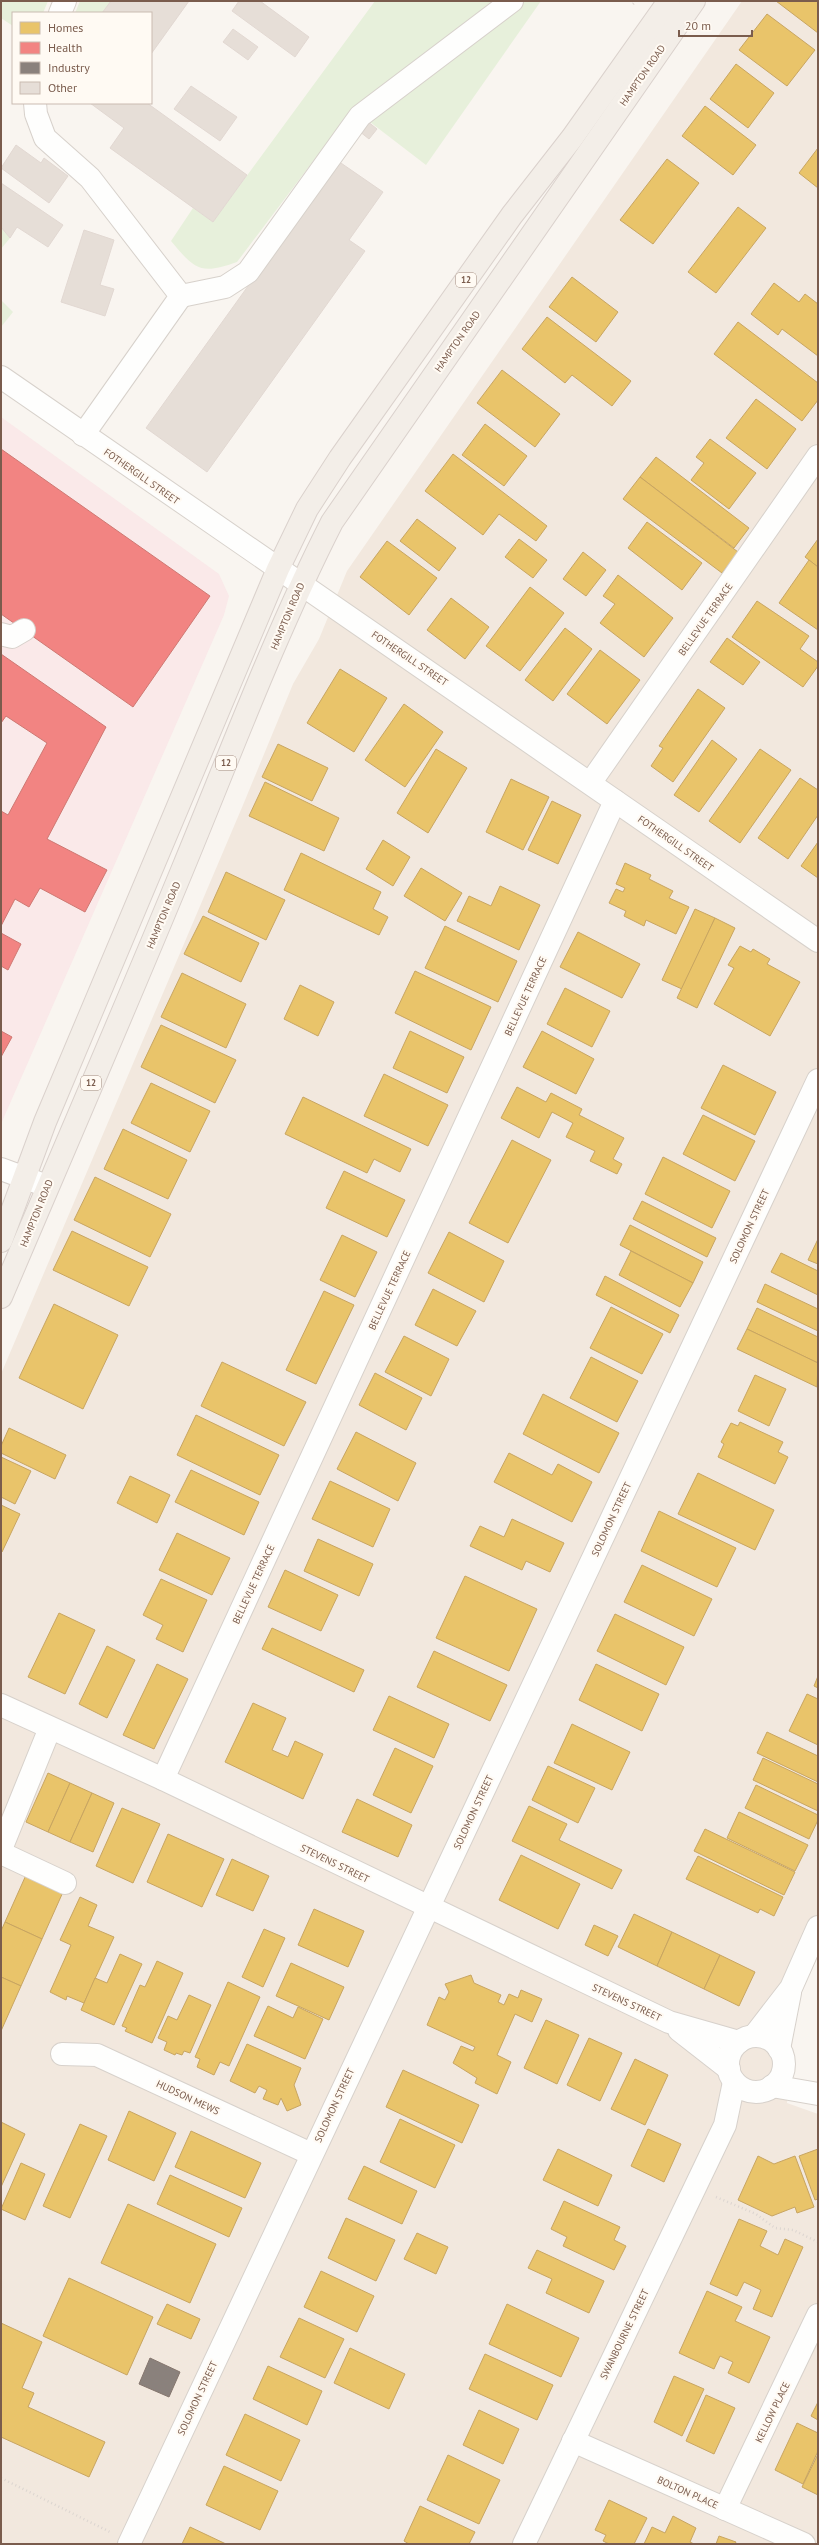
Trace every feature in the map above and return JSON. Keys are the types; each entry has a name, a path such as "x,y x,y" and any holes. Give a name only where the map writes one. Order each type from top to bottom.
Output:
{"main road":[{"name":"HAMPTON ROAD","path":"1,1241 6,1212 25,1177 45,1122 278,569 308,509 340,458 512,215 572,138 669,1"},
{"name":"HAMPTON ROAD","path":"1,1297 181,874 300,583 332,522 384,443 694,1"}],"street":[{"path":"60,12 65,1"},
{"path":"83,435 181,296 225,287 248,272 360,116 512,1"},
{"path":"35,104 36,114 45,138 90,178 181,296"},
{"name":"FOTHERGILL STREET","path":"1,377 278,569 591,782 615,801 818,941"},
{"name":"BELLEVUE TERRACE","path":"591,782 818,456"},
{"path":"1,634 12,637 24,630"},
{"name":"BELLEVUE TERRACE","path":"163,1779 615,801"},
{"name":"SOLOMON STREET","path":"129,2542 818,1080"},
{"path":"1,1169 47,1186"},
{"path":"6,1212 32,1223"},
{"name":"STEVENS STREET","path":"1,1705 163,1779 428,1908 669,2022 747,2039 767,2038 781,2057 818,2084"},
{"path":"1,1849 50,1728"},
{"path":"1,1853 66,1883"},
{"path":"767,2089 782,2075 781,2057 791,1988 818,1927"},
{"path":"732,2075 730,2055 747,2039 791,1988"},
{"name":"STEVENS STREET","path":"669,2022 732,2075 743,2089 754,2092 767,2089 818,2094"},
{"name":"HUDSON MEWS","path":"62,2054 97,2055 311,2154"},
{"name":"SWANBOURNE STREET","path":"524,2544 572,2441 725,2125 732,2075"},
{"name":"SWANBOURNE STREET","path":"725,2125 767,2089"},
{"name":"KELLOW PLACE","path":"725,2509 818,2315"},
{"name":"BOLTON PLACE","path":"572,2441 804,2544"}],"path":[{"path":"709,2194 756,2214 775,2228 793,2230 818,2242"},
{"path":"1,2478 129,2542"}],"shaded area":[{"path":"742,1 818,1 818,1952 796,2001 787,2103 818,2114 818,2544 1,2544 1,1374 293,684 319,639 347,571"},
{"path":"1,417 219,574 229,596 224,615 1,1124"}],"green space":[{"path":"1,1 48,1 43,12 12,12 12,25 1,18"},
{"path":"80,1 111,1 104,12 75,12"},
{"path":"375,1 493,1 354,107 237,262 207,269 193,264 171,241 193,208 213,222"},
{"path":"518,1 541,1 426,165 370,122"},
{"path":"1,227 10,238 1,249"},
{"path":"1,300 13,312 1,327"}],"building: Homes":[{"path":"776,1 818,1 818,33"},
{"path":"767,14 815,50 787,86 739,50"},
{"path":"736,64 774,93 748,128 710,99"},
{"path":"705,106 756,145 733,175 682,136"},
{"path":"818,148 818,188 799,173"},
{"path":"667,159 699,183 653,244 620,220"},
{"path":"738,207 766,228 716,293 688,272"},
{"path":"572,277 618,312 596,342 549,307"},
{"path":"774,283 799,302 805,294 818,304 818,356 782,329 778,335 751,314"},
{"path":"547,317 631,381 612,406 572,375 565,383 522,349"},
{"path":"738,322 818,383 818,400 802,421 714,354"},
{"path":"502,370 560,414 535,447 477,403"},
{"path":"756,399 796,429 767,469 726,438"},
{"path":"485,424 527,456 504,486 462,455"},
{"path":"710,439 756,473 729,509 691,480 704,463 696,457"},
{"path":"453,454 547,526 536,541 499,514 483,535 425,491"},
{"path":"656,457 749,528 734,548 640,477"},
{"path":"640,477 738,552 722,573 623,499"},
{"path":"417,519 456,548 439,571 400,541"},
{"path":"647,522 702,563 682,590 628,548"},
{"path":"519,539 547,560 533,578 505,557"},
{"path":"818,539 818,567 805,557"},
{"path":"387,541 437,578 409,615 360,577"},
{"path":"583,552 606,570 586,596 563,579"},
{"path":"809,560 818,567 818,630 779,603"},
{"path":"618,575 673,618 644,657 600,623 615,604 603,596"},
{"path":"530,587 564,613 520,671 486,646"},
{"path":"451,598 489,627 465,659 427,630"},
{"path":"757,601 809,636 800,649 818,662 818,666 803,687 732,637"},
{"path":"565,628 592,649 553,701 525,680"},
{"path":"727,638 760,662 743,685 710,662"},
{"path":"600,650 640,680 607,724 567,694"},
{"path":"340,669 387,698 354,752 307,723"},
{"path":"698,689 725,708 673,782 651,766 663,748 659,746"},
{"path":"404,704 443,732 405,787 365,760"},
{"path":"712,740 737,759 699,812 674,795"},
{"path":"278,744 328,768 312,801 262,777"},
{"path":"436,749 467,768 428,833 397,813"},
{"path":"760,749 791,770 740,843 709,821"},
{"path":"800,778 818,790 818,815 788,859 758,838"},
{"path":"511,779 549,797 523,850 486,832"},
{"path":"265,782 339,818 324,851 249,816"},
{"path":"552,801 581,815 558,864 528,850"},
{"path":"383,840 410,857 393,886 366,869"},
{"path":"818,842 818,878 801,866"},
{"path":"301,853 381,892 373,909 388,917 379,935 284,890"},
{"path":"625,863 651,875 649,879 673,891 669,898 689,907 676,934 646,920 644,926 624,916 626,911 609,903 616,889 623,892 625,888 616,884"},
{"path":"421,868 462,893 445,921 404,896"},
{"path":"226,872 285,900 266,940 208,912"},
{"path":"500,886 540,905 519,950 457,921 469,896 491,906"},
{"path":"695,909 715,918 682,989 662,980"},
{"path":"203,916 259,943 241,982 184,954"},
{"path":"715,918 735,928 697,1008 677,998"},
{"path":"445,926 517,961 498,1002 425,968"},
{"path":"578,932 640,964 622,998 560,967"},
{"path":"740,946 751,952 753,949 770,959 767,964 800,982 770,1036 714,1004 734,968 728,965"},
{"path":"415,971 491,1007 471,1050 395,1013"},
{"path":"182,973 246,1004 226,1048 161,1017"},
{"path":"300,985 334,1002 318,1036 284,1019"},
{"path":"565,988 610,1011 592,1047 547,1024"},
{"path":"161,1025 236,1060 215,1103 141,1067"},
{"path":"410,1031 464,1057 447,1093 393,1068"},
{"path":"542,1031 594,1059 576,1094 523,1067"},
{"path":"723,1065 776,1092 755,1135 701,1108"},
{"path":"384,1074 448,1105 428,1146 364,1116"},
{"path":"151,1083 210,1111 190,1152 131,1123"},
{"path":"517,1087 546,1102 551,1093 582,1109 579,1115 624,1138 613,1159 622,1164 617,1174 590,1161 595,1151 566,1137 573,1123 552,1112 539,1138 501,1118"},
{"path":"303,1097 411,1149 400,1172 374,1159 367,1173 285,1134"},
{"path":"703,1115 755,1141 735,1181 683,1154"},
{"path":"123,1129 187,1160 168,1199 104,1169"},
{"path":"512,1140 551,1160 508,1243 469,1223"},
{"path":"663,1157 730,1191 712,1228 645,1194"},
{"path":"344,1171 405,1200 387,1237 326,1208"},
{"path":"95,1177 171,1214 150,1257 74,1220"},
{"path":"642,1201 716,1238 707,1257 633,1219"},
{"path":"630,1225 703,1262 693,1283 620,1245"},
{"path":"72,1231 148,1267 129,1306 53,1270"},
{"path":"449,1232 504,1261 484,1302 428,1273"},
{"path":"342,1235 377,1252 355,1297 320,1280"},
{"path":"818,1239 818,1264 808,1260"},
{"path":"631,1251 693,1283 680,1307 619,1275"},
{"path":"781,1253 818,1271 818,1295 771,1272"},
{"path":"605,1276 679,1315 670,1333 596,1295"},
{"path":"765,1284 818,1309 818,1331 757,1302"},
{"path":"433,1289 476,1311 457,1346 415,1325"},
{"path":"324,1291 354,1305 316,1384 286,1370"},
{"path":"54,1304 118,1335 83,1409 19,1378"},
{"path":"611,1307 663,1334 642,1374 590,1348"},
{"path":"757,1308 818,1337 818,1363 747,1329"},
{"path":"747,1329 818,1363 817,1387 737,1349"},
{"path":"404,1336 449,1359 431,1396 385,1372"},
{"path":"591,1357 638,1381 617,1422 570,1398"},
{"path":"222,1362 306,1402 284,1446 201,1406"},
{"path":"375,1373 422,1398 406,1430 359,1405"},
{"path":"755,1375 786,1389 769,1426 738,1411"},
{"path":"543,1394 619,1433 599,1473 523,1434"},
{"path":"196,1415 279,1455 260,1495 177,1455"},
{"path":"740,1422 783,1442 778,1452 788,1457 775,1484 718,1457 724,1444 721,1442 731,1423 738,1426"},
{"path":"9,1428 66,1455 55,1479 1,1453 1,1446"},
{"path":"356,1432 416,1463 398,1501 337,1469"},
{"path":"509,1453 552,1475 558,1464 592,1482 572,1522 494,1482"},
{"path":"1,1457 31,1471 15,1504 1,1497"},
{"path":"191,1470 259,1502 244,1535 175,1502"},
{"path":"698,1473 774,1510 755,1550 678,1514"},
{"path":"130,1476 170,1495 157,1523 117,1503"},
{"path":"330,1481 390,1509 373,1547 312,1519"},
{"path":"1,1505 20,1514 2,1552 1,1552"},
{"path":"659,1511 736,1548 717,1587 641,1551"},
{"path":"512,1519 564,1543 550,1572 526,1561 522,1570 470,1546 480,1526 504,1537"},
{"path":"177,1533 230,1558 212,1595 159,1570"},
{"path":"318,1539 373,1564 359,1596 304,1571"},
{"path":"642,1565 712,1599 694,1636 624,1602"},
{"path":"285,1570 338,1595 321,1631 268,1607"},
{"path":"465,1576 537,1609 509,1671 436,1638"},
{"path":"161,1579 207,1600 183,1652 156,1639 163,1625 143,1615"},
{"path":"59,1613 95,1630 65,1694 28,1677"},
{"path":"615,1614 684,1647 666,1685 597,1651"},
{"path":"272,1628 364,1670 354,1692 262,1649"},
{"path":"107,1646 135,1660 107,1718 79,1704"},
{"path":"434,1651 507,1685 490,1721 417,1687"},
{"path":"157,1664 188,1679 154,1749 123,1735"},
{"path":"596,1664 659,1694 642,1731 579,1700"},
{"path":"818,1676 818,1688 814,1686"},
{"path":"807,1694 818,1699 818,1745 789,1731"},
{"path":"389,1696 449,1724 434,1758 373,1730"},
{"path":"253,1703 286,1718 272,1750 288,1757 295,1741 323,1754 303,1799 225,1762"},
{"path":"572,1724 630,1752 612,1790 554,1763"},
{"path":"767,1732 818,1756 818,1782 757,1753"},
{"path":"395,1748 433,1766 411,1813 373,1795"},
{"path":"763,1758 818,1784 818,1811 753,1780"},
{"path":"548,1766 595,1788 578,1823 532,1800"},
{"path":"48,1773 70,1783 48,1832 26,1822"},
{"path":"70,1783 92,1793 70,1842 48,1832"},
{"path":"756,1785 818,1815 818,1820 809,1839 745,1808"},
{"path":"92,1793 114,1803 93,1852 70,1842"},
{"path":"357,1799 412,1825 398,1857 342,1832"},
{"path":"529,1806 567,1824 559,1840 622,1870 612,1889 512,1841"},
{"path":"122,1808 160,1824 133,1883 96,1866"},
{"path":"739,1812 808,1845 795,1871 727,1838"},
{"path":"705,1829 795,1872 784,1895 694,1851"},
{"path":"168,1834 224,1859 202,1907 147,1882"},
{"path":"521,1855 580,1884 558,1929 499,1900"},
{"path":"698,1856 783,1897 774,1916 760,1909 758,1913 686,1879"},
{"path":"232,1859 269,1876 253,1911 216,1895"},
{"path":"26,1875 63,1892 42,1939 5,1922"},
{"path":"80,1897 97,1905 88,1926 114,1937 84,2003 67,1996 66,2000 50,1992 71,1945 60,1940"},
{"path":"314,1909 364,1931 348,1967 298,1945"},
{"path":"634,1914 672,1932 657,1966 618,1947"},
{"path":"5,1922 42,1939 21,1986 1,1977 1,1931"},
{"path":"594,1925 618,1936 608,1956 585,1945"},
{"path":"264,1929 285,1938 263,1987 242,1977"},
{"path":"672,1932 720,1955 704,1989 657,1966"},
{"path":"120,1954 142,1964 114,2025 81,2010 95,1978 107,1983"},
{"path":"720,1955 755,1972 739,2006 704,1989"},
{"path":"157,1961 183,1973 152,2043 125,2031 127,2028 122,2026 140,1985 145,1987"},
{"path":"291,1963 344,1987 329,2020 276,1996"},
{"path":"471,1975 474,1983 501,1995 498,2002 504,2005 509,1994 518,1998 521,1990 542,1999 532,2022 515,2014 497,2055 511,2062 497,2094 475,2083 477,2078 453,2063 461,2046 473,2051 475,2047 427,2025 439,1997 445,2000 449,1992 445,1984"},
{"path":"1,1977 21,1986 1,2031"},
{"path":"228,1982 260,1997 229,2066 220,2062 214,2075 197,2067 200,2059 195,2057"},
{"path":"189,1995 211,2005 190,2053 184,2051 182,2055 176,2053 175,2055 164,2050 167,2042 158,2038 168,2016 177,2020"},
{"path":"268,2006 293,2018 298,2007 323,2019 305,2059 254,2036"},
{"path":"546,2020 579,2035 557,2084 524,2068"},
{"path":"589,2038 622,2053 600,2101 567,2085"},
{"path":"247,2044 301,2068 294,2085 301,2105 287,2111 281,2098 278,2105 263,2099 267,2090 259,2086 255,2093 230,2081"},
{"path":"635,2059 668,2075 645,2125 611,2109"},
{"path":"403,2070 479,2105 462,2143 386,2107"},
{"path":"129,2111 176,2133 154,2181 108,2160"},
{"path":"400,2119 455,2145 435,2188 380,2162"},
{"path":"1,2122 25,2134 1,2187"},
{"path":"80,2124 107,2136 70,2218 43,2206"},
{"path":"648,2129 681,2144 664,2182 631,2166"},
{"path":"191,2131 261,2163 245,2198 175,2167"},
{"path":"558,2149 612,2175 598,2206 543,2180"},
{"path":"818,2149 818,2199 815,2200 799,2156"},
{"path":"758,2156 774,2164 795,2156 814,2207 797,2213 795,2207 772,2216 738,2200"},
{"path":"21,2163 45,2174 25,2220 1,2209"},
{"path":"364,2166 417,2191 402,2224 348,2199"},
{"path":"170,2175 242,2208 229,2237 157,2204"},
{"path":"564,2201 620,2227 614,2240 626,2246 614,2270 563,2246 567,2237 551,2229"},
{"path":"128,2204 216,2244 190,2303 101,2263"},
{"path":"346,2218 395,2240 376,2281 328,2258"},
{"path":"739,2219 767,2231 760,2246 778,2255 785,2239 803,2247 772,2317 753,2309 761,2290 744,2282 737,2296 710,2284"},
{"path":"417,2233 448,2247 436,2274 404,2259"},
{"path":"537,2250 604,2281 589,2313 546,2293 552,2279 528,2268"},
{"path":"321,2271 374,2296 357,2332 304,2307"},
{"path":"69,2278 153,2317 127,2375 43,2336"},
{"path":"707,2291 742,2307 735,2321 770,2337 749,2383 728,2373 733,2362 720,2356 714,2369 679,2353"},
{"path":"167,2304 200,2319 191,2339 157,2324"},
{"path":"507,2304 579,2338 561,2377 489,2344"},
{"path":"299,2318 344,2339 325,2378 280,2357"},
{"path":"1,2323 42,2342 22,2388 34,2393 28,2407 105,2442 89,2477 1,2437"},
{"path":"350,2348 405,2374 389,2409 334,2383"},
{"path":"485,2354 553,2385 537,2420 469,2389"},
{"path":"268,2366 322,2391 307,2425 253,2399"},
{"path":"674,2376 704,2389 682,2436 654,2422"},
{"path":"706,2395 735,2408 714,2454 686,2441"},
{"path":"818,2402 818,2420 811,2416"},
{"path":"479,2410 519,2429 503,2464 463,2445"},
{"path":"245,2414 300,2440 281,2481 226,2455"},
{"path":"797,2423 818,2433 818,2451 803,2484 775,2470"},
{"path":"818,2454 818,2495 802,2487"},
{"path":"448,2455 500,2480 479,2524 427,2500"},
{"path":"224,2466 278,2491 260,2530 206,2505"},
{"path":"609,2500 647,2518 634,2544 609,2544 603,2541 606,2535 595,2530"},
{"path":"420,2506 475,2532 469,2544 409,2544 404,2541"},
{"path":"673,2516 696,2528 690,2542 694,2544 644,2544 652,2527 665,2533"},
{"path":"190,2527 226,2544 182,2544"},
{"path":"719,2536 736,2542 735,2544 716,2544"}],"building: Health":[{"path":"1,449 210,596 133,707 1,614"},
{"path":"1,654 106,727 47,839 107,870 85,912 40,888 29,907 15,899 1,926 1,811 8,815 47,743 6,716 1,723"},
{"path":"1,933 21,944 8,970 1,966"},
{"path":"1,1031 12,1037 1,1057"}],"building: Industry":[{"path":"150,2358 180,2372 169,2397 139,2384"}],"building: Other":[{"path":"111,1 189,1 152,53 152,12 103,12"},
{"path":"239,1 260,1 309,37 295,57 232,11"},
{"path":"233,29 258,47 248,60 223,42"},
{"path":"191,86 237,117 220,141 174,109"},
{"path":"91,104 148,104 247,175 213,222 110,148 124,128"},
{"path":"367,121 377,129 369,139 359,131"},
{"path":"16,145 41,163 44,158 68,176 49,203 1,168"},
{"path":"338,161 383,192 349,240 365,251 207,472 146,428"},
{"path":"1,183 63,225 48,247 17,227 10,238 1,227"},
{"path":"84,230 114,240 100,285 114,289 105,316 61,302"}]}
